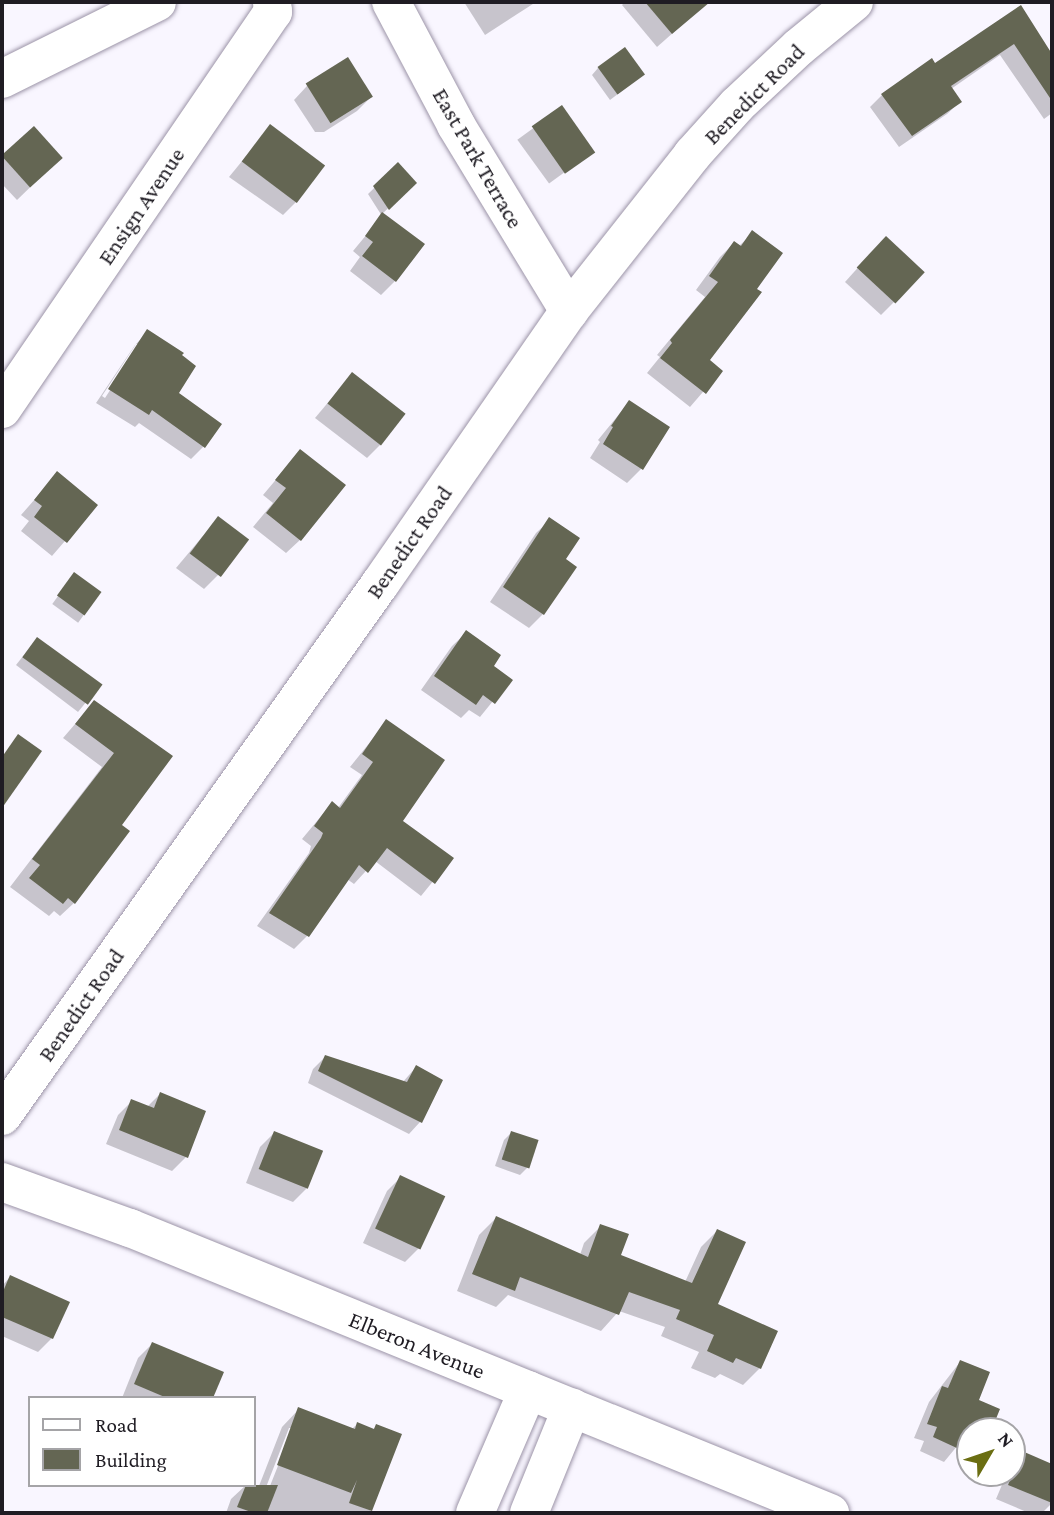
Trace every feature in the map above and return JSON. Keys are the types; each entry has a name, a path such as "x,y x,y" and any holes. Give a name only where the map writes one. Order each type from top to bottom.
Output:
{"street":[{"path":"2,79 157,2"},
{"name":"Ensign Avenue","path":"2,409 273,12 272,2"},
{"name":"East Park Terrace","path":"391,2 456,125 569,311"},
{"name":"Benedict Road","path":"2,1116 380,584 569,311 692,155 737,105 799,47 854,2"},
{"name":"Elberon Avenue","path":"2,1182 130,1228 830,1513"},
{"path":"475,1513 528,1390"},
{"path":"529,1513 572,1408"}],"building":[{"path":"645,2 710,2 672,34"},
{"path":"1021,5 1052,54 1052,101 1014,44 951,86 962,102 912,136 881,94 932,58 935,63"},
{"path":"625,47 645,75 617,94 597,67"},
{"path":"348,57 373,97 331,123 306,83"},
{"path":"562,105 595,153 565,174 532,126"},
{"path":"270,124 325,166 297,203 242,162"},
{"path":"34,126 63,158 30,187 2,155"},
{"path":"398,162 417,183 389,210 373,186"},
{"path":"382,212 425,244 396,282 362,256 373,242 365,236"},
{"path":"752,230 783,253 757,289 762,292 710,360 723,371 706,394 660,358 672,343 670,340 718,282 709,276 734,241 741,246"},
{"path":"886,236 925,272 895,304 857,267"},
{"path":"147,329 184,353 182,355 196,366 179,393 222,424 205,448 152,410 149,415 108,389"},
{"path":"352,372 406,414 381,445 327,404"},
{"path":"629,400 670,427 643,470 603,444 613,427 611,426"},
{"path":"300,449 346,485 301,541 266,513 286,488 275,480"},
{"path":"57,471 98,505 67,543 34,517 42,506 34,500"},
{"path":"218,516 249,539 221,577 190,554"},
{"path":"549,517 580,538 566,559 577,567 544,615 503,587"},
{"path":"74,572 102,592 84,615 57,595"},
{"path":"466,630 501,655 494,666 513,680 495,704 483,695 476,705 434,676"},
{"path":"37,637 103,685 88,705 22,657"},
{"path":"94,700 173,756 122,825 130,831 75,904 68,898 63,904 29,878 40,865 32,859 114,753 75,724"},
{"path":"386,719 445,760 403,821 454,858 435,884 387,848 368,873 359,865 309,937 269,913 321,838 323,833 314,826 332,801 340,808 373,762 362,754"},
{"path":"18,734 42,751 2,808 2,757"},
{"path":"325,1055 407,1082 416,1065 443,1080 422,1123 318,1071"},
{"path":"160,1092 206,1111 188,1158 119,1130 131,1099 154,1108"},
{"path":"274,1131 323,1151 308,1189 259,1169"},
{"path":"511,1131 539,1140 529,1168 502,1160"},
{"path":"400,1175 445,1196 420,1250 375,1228"},
{"path":"496,1216 588,1257 600,1224 629,1234 621,1255 692,1283 717,1229 746,1242 718,1304 778,1331 761,1369 736,1358 733,1363 707,1351 714,1335 676,1319 680,1310 629,1292 619,1315 520,1277 515,1291 472,1274"},
{"path":"10,1275 70,1302 53,1339 2,1317 2,1294"},
{"path":"152,1342 224,1372 214,1396 162,1396 134,1384"},
{"path":"960,1360 990,1372 979,1400 1000,1409 997,1417 956,1417 956,1448 933,1437 937,1427 927,1424 942,1386 948,1388"},
{"path":"298,1407 355,1429 357,1422 374,1429 376,1424 402,1434 372,1511 349,1503 357,1480 351,1493 277,1465"},
{"path":"1026,1453 1052,1464 1052,1503 1013,1487 1026,1487"},
{"path":"278,1485 267,1513 254,1513 237,1507 245,1487"}]}
